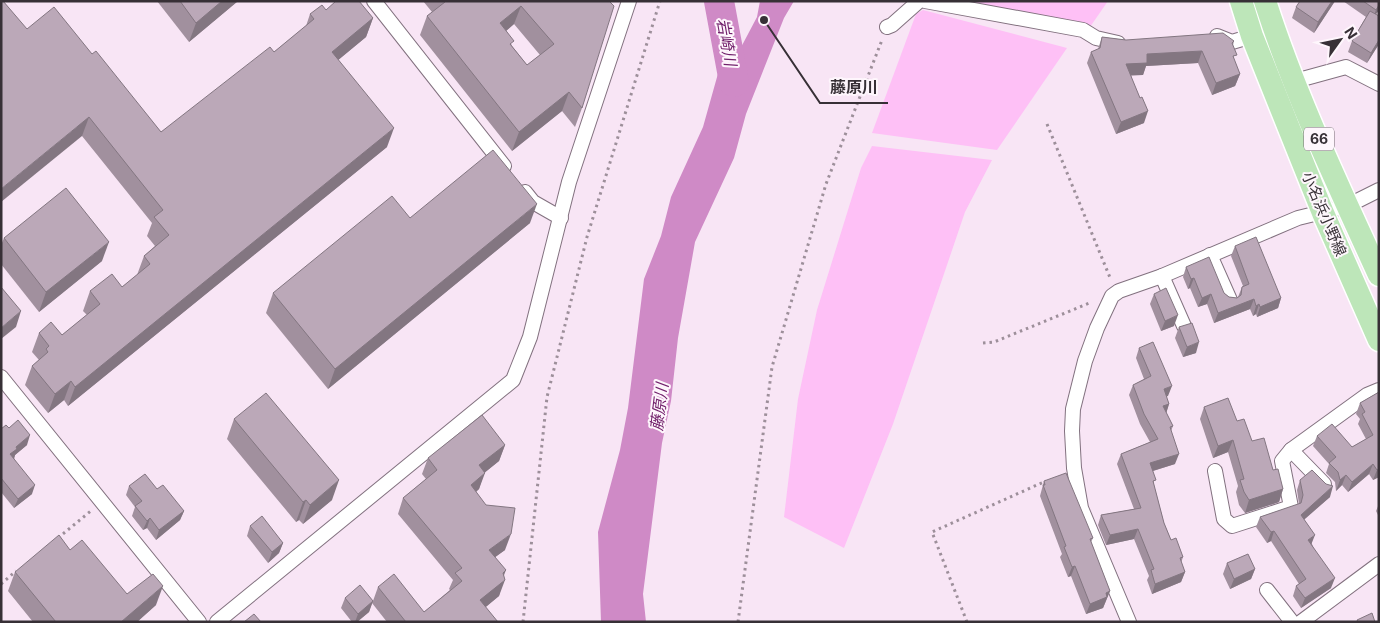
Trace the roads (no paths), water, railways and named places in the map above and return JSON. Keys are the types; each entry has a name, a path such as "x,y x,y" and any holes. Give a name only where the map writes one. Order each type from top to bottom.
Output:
{"main road":[{"name":"小名浜小野線","path":"1241,1 1252,36 1323,212 1379,340"},
{"name":"小名浜小野線","path":"1264,1 1276,36 1347,206 1379,275"}],"street":[{"path":"374,1 533,202 560,218"},
{"path":"217,622 513,380 530,337 570,182 629,1"},
{"path":"887,27 892,25 919,1"},
{"path":"925,1 1083,30 1096,38 1111,42 1129,42"},
{"path":"1201,37 1220,36 1232,42 1252,36"},
{"path":"1295,81 1346,67 1379,84"},
{"path":"1129,622 1081,508 1074,468 1072,431 1073,409 1085,360 1097,328 1114,294 1162,276 1298,218 1347,206 1379,190"},
{"path":"1210,255 1230,300"},
{"path":"1162,276 1184,326"},
{"path":"1,377 199,622"},
{"path":"1215,471 1224,520 1232,526 1267,517 1291,508 1282,461 1291,450 1367,395 1379,390"},
{"path":"1291,450 1328,488"},
{"path":"1301,622 1379,564"},
{"path":"1267,590 1292,622"}],"water":[{"path":"760,1 794,1 784,18 746,114 734,158 695,242 678,338 671,401 662,443 643,594 646,622 601,622 598,532 620,450 628,408 644,279 661,236 671,197 703,127 719,70 738,53 757,17"}],"waterway":[{"name":"岩崎川","path":"719,1 734,82"}],"place":[{"name":"藤原川","path":"764,20"}]}
